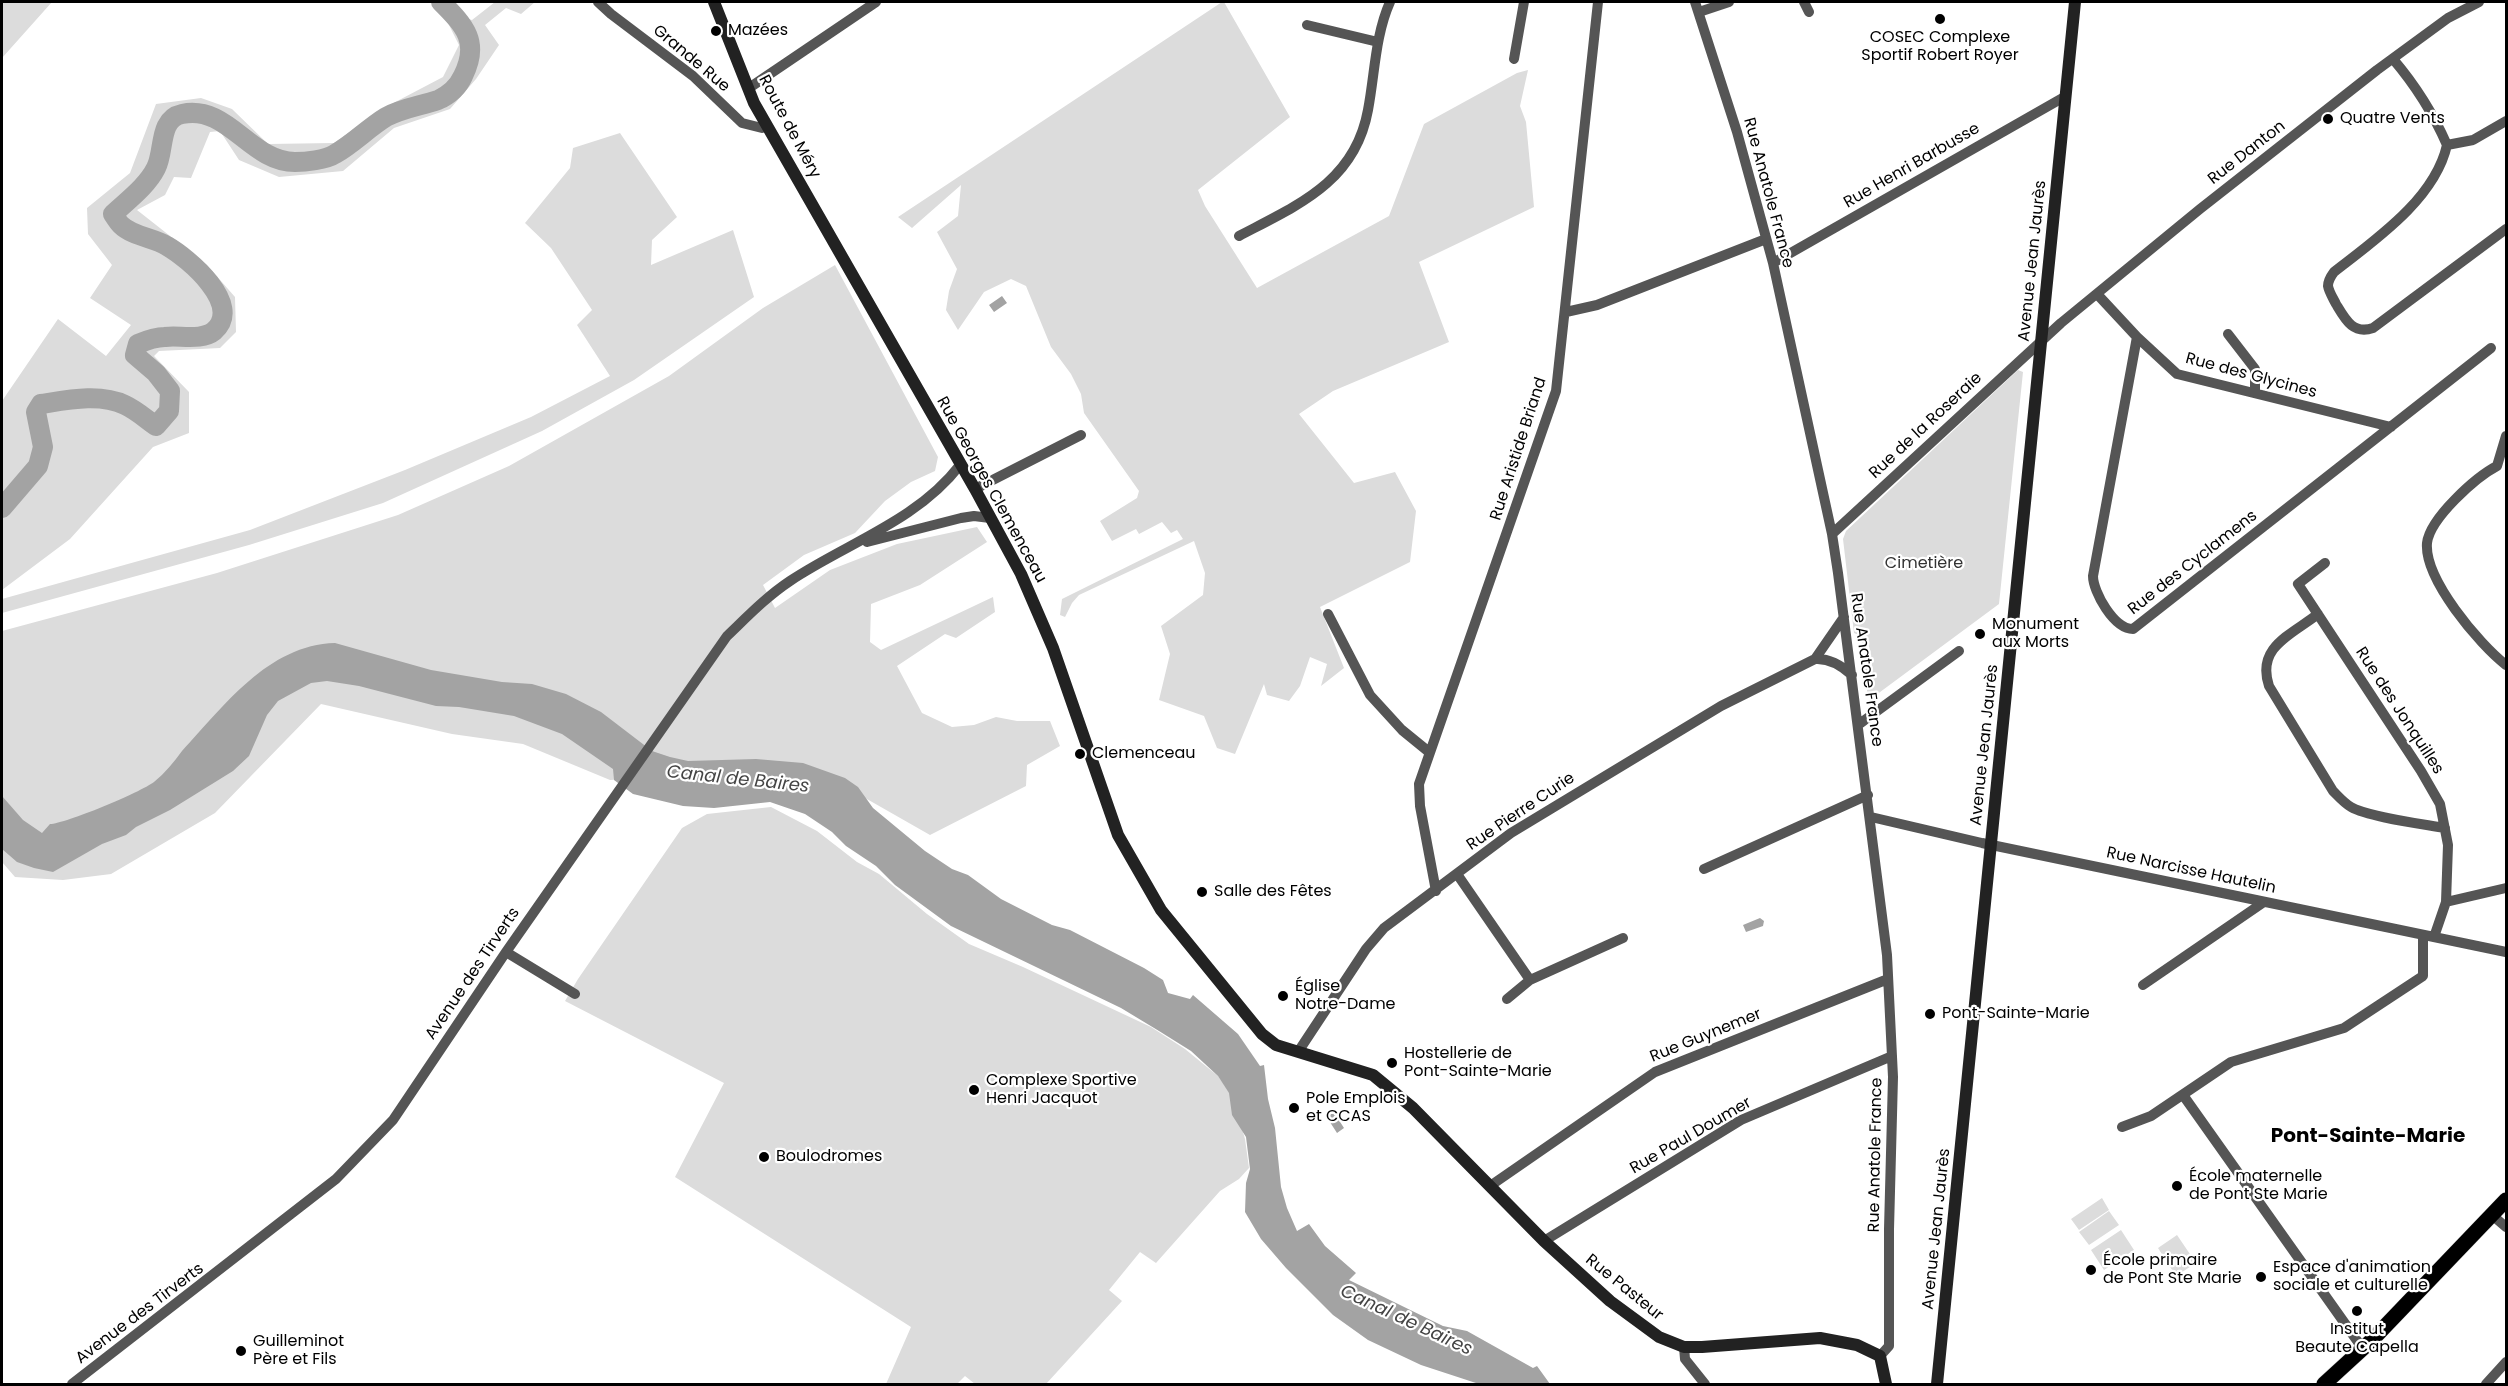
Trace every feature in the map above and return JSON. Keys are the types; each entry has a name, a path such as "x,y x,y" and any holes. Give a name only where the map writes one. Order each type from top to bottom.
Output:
{"main road":[{"name":"Route de Méry","path":"714,2 749,88 767,125 827,231"},
{"name":"Avenue Jean Jaurès","path":"1937,1384 2075,2"},
{"name":"Rue Georges Clemenceau","path":"827,231 975,489 1021,574 1053,648 1118,835 1167,918 1262,1034 1276,1045"},
{"name":"Rue Pasteur","path":"1276,1045 1372,1075 1413,1108 1544,1241 1618,1307 1659,1337 1684,1347 1820,1338 1857,1345 1880,1356"},
{"path":"2324,1384 2362,1349 2506,1200"},
{"path":"1880,1356 1886,1384"}],"street":[{"name":"Grande Rue","path":"598,2 693,76 742,123 762,128 767,125"},
{"path":"749,88 876,2"},
{"path":"1239,236 1305,200 1328,184 1352,154 1362,134 1368,111 1378,42 1383,18 1390,2"},
{"path":"1514,59 1524,2"},
{"name":"Rue Aristide Briand","path":"1436,891 1419,784 1551,411 1560,369 1598,2"},
{"path":"1697,7 1729,2"},
{"name":"Rue Danton","path":"2041,339 2200,209 2393,59 2448,18 2479,2"},
{"name":"Rue Anatole France","path":"1697,7 1737,132 1773,264 1832,534 1844,616 1871,817 1888,979 1892,1056 1889,1346 1880,1356"},
{"path":"1307,25 1378,42"},
{"path":"2393,59 2420,93 2447,145 2444,159 2426,189 2383,234 2334,272 2329,279 2330,292 2345,320 2359,330 2373,328 2506,230"},
{"name":"Rue Henri Barbusse","path":"1773,264 2066,96"},
{"path":"2447,145 2473,140 2506,121"},
{"path":"1566,312 1597,305 1766,239"},
{"name":"Rue des Glycines","path":"2097,294 2137,337 2177,374 2391,427"},
{"path":"2228,334 2255,369 2255,393"},
{"name":"Rue des Cyclamens","path":"2137,337 2093,576 2093,586 2116,622 2125,629 2133,629 2491,348"},
{"name":"Rue de la Roseraie","path":"1832,534 2041,339"},
{"path":"975,489 1081,435"},
{"path":"2506,436 2502,466 2487,471 2442,514 2434,524 2427,543 2431,565 2457,611 2484,644 2506,665"},
{"name":"Avenue des Tirverts","path":"72,1384 336,1179 393,1120 506,952 727,636 765,600 789,582 822,561 858,544 934,494 960,465"},
{"name":"Avenue des Tirverts","path":"858,544 961,518 974,516 990,518"},
{"name":"Rue des Jonquilles","path":"2183,1095 2231,1062 2344,1028 2423,976 2429,936 2446,902 2448,845 2440,804 2421,771 2298,584 2325,563"},
{"path":"1328,614 1370,695 1402,730 1429,752"},
{"path":"2318,614 2271,650 2265,660 2264,673 2269,686 2333,791 2342,800 2353,808 2368,813 2445,828"},
{"name":"Rue Pierre Curie","path":"1298,1052 1372,942 1384,928 1511,833 1721,706 1815,659 1844,616"},
{"path":"1858,724 1959,651"},
{"path":"1815,659 1824,658 1852,675"},
{"path":"1704,869 1868,795"},
{"name":"Rue Narcisse Hautelin","path":"1871,817 1992,845 2506,952"},
{"path":"1457,874 1530,980"},
{"path":"2446,902 2506,888"},
{"path":"2143,986 2264,902"},
{"path":"1507,999 1530,980 1623,938"},
{"path":"506,952 575,994"},
{"name":"Rue Guynemer","path":"1490,1186 1655,1072 1888,979"},
{"name":"Rue Paul Doumer","path":"1544,1241 1741,1120 1892,1056"},
{"path":"2122,1127 2151,1116 2183,1095 2362,1349"},
{"path":"2492,1215 2506,1227"},
{"path":"1684,1347 1685,1359 1705,1384"},
{"path":"2486,1384 2506,1362"}],"green space":[{"path":"2,2 52,2 2,58"},
{"path":"495,2 535,2 521,14 506,8 485,25 499,45 476,79 450,109 394,128 343,171 279,177 239,160 220,131 210,132 191,178 174,177 165,195 137,210 207,265 235,297 236,332 220,348 159,351 154,356 189,392 189,433 153,447 70,539 2,590 2,401 58,319 106,356 131,325 90,298 112,265 88,234 87,208 130,173 156,104 201,98 232,109 268,144 334,143 382,109 443,77 459,45 442,11 472,20"},
{"path":"1222,2 1290,117 1198,190 1205,206 1257,288 1389,216 1424,124 1517,73 1528,70 1520,106 1526,122 1534,207 1419,262 1449,342 1333,391 1299,414 1354,483 1395,472 1416,511 1410,562 1320,607 1344,668 1321,686 1327,664 1310,657 1300,686 1289,701 1267,695 1264,684 1235,754 1217,748 1204,716 1159,700 1170,654 1161,626 1203,595 1205,573 1194,541 1079,595 1065,617 1060,615 1062,599 1183,539 1177,530 1171,533 1162,522 1139,534 1136,529 1112,541 1100,521 1137,498 1139,491 1084,413 1081,394 1071,374 1051,347 1026,286 1011,279 984,292 958,330 946,310 949,291 957,269 937,232 958,216 961,185 912,228 898,217"},
{"path":"620,133 677,217 652,240 651,265 733,230 754,297 634,380 542,431 383,503 249,545 2,613 2,599 250,530 405,470 531,417 610,376 577,325 592,310 551,248 525,223 570,168 573,148"},
{"path":"835,265 938,457 935,471 911,482 885,501 855,533 804,555 763,585 775,608 830,570 897,544 977,527 987,542 920,585 871,604 870,642 881,650 993,597 995,612 956,638 945,634 897,666 922,713 952,727 974,725 996,717 1017,721 1050,721 1060,746 1027,765 1026,786 930,835 816,770 610,780 523,744 452,734 321,704 215,813 111,874 63,880 15,877 2,862 2,631 217,573 398,515 509,466 669,376 763,308"},
{"name":"Cimetière","path":"2018,370 2023,372 1999,604 1872,698 1868,697 1863,663 1871,658 1869,646 1862,643 1861,636 1854,633 1843,539 1846,531"},
{"name":"Complexe Sportive Henri Jacquot","path":"771,807 817,831 857,862 879,874 927,914 969,944 1151,1027 1185,1049 1218,1076 1233,1097 1245,1139 1249,1168 1239,1179 1220,1191 1156,1263 1140,1252 1109,1290 1122,1301 1046,1384 975,1384 965,1376 957,1384 886,1384 911,1327 675,1177 724,1083 565,1001 682,828 707,814"},
{"path":"2102,1198 2109,1210 2079,1230 2071,1219"},
{"path":"2109,1211 2119,1225 2089,1245 2079,1232"},
{"path":"2121,1230 2134,1250 2104,1270 2091,1250"},
{"path":"2177,1235 2196,1263 2176,1276 2158,1248"}],"water":[{"path":"1002,296 1007,303 994,312 989,305"},
{"name":"Canal de Baires","path":"335,643 431,670 502,682 532,684 566,694 601,712 652,751 670,757 688,761 756,759 803,763 845,778 858,787 873,808 925,851 952,869 968,875 1001,899 1052,925 1070,930 1144,968 1163,980 1168,993 1190,999 1193,995 1238,1034 1260,1066 1264,1065 1268,1099 1275,1128 1281,1187 1297,1231 1309,1224 1325,1246 1356,1273 1349,1280 1443,1326 1467,1331 1533,1368 1537,1366 1550,1384 1479,1384 1421,1365 1368,1340 1333,1315 1261,1239 1245,1212 1246,1183 1250,1169 1246,1137 1232,1115 1229,1093 1218,1076 1191,1051 1121,1008 951,926 895,885 876,866 846,846 832,832 805,814 770,802 714,808 683,806 633,794 614,780 613,769 562,734 514,716 459,707 436,706 359,686 327,681 311,683 278,701 267,715 249,756 233,771 126,835 102,844 53,872 17,862 2,849 2,796 23,820 42,833 50,824 103,807 134,793 162,775 231,698 268,666 289,654 311,646"},
{"path":"1760,918 1764,921 1763,926 1746,932 1743,925"},
{"path":"1330,1114 1335,1114 1344,1128 1337,1133 1328,1119"}],"waterway":[{"path":"2,508 38,466 43,447 36,412 41,404 83,398 105,399 129,407 156,426 169,411 170,391 156,373 135,355 138,344 158,338 203,336 214,331 221,320 222,308 218,296 199,271 167,246 126,229 113,214 152,175 159,161 163,136 169,122 182,114 198,113 213,117 279,160 304,162 331,156 386,117 438,100 459,84 468,64 470,44 463,27 441,2"}],"place":[{"name":"COSEC Complexe Sportif Robert Royer","path":"1940,19"},
{"name":"Mazées","path":"716,31"},
{"name":"Quatre Vents","path":"2328,119"},
{"name":"Monument aux Morts","path":"1980,634"},
{"name":"Clemenceau","path":"1080,754"},
{"name":"Salle des Fêtes","path":"1202,892"},
{"name":"Église Notre-Dame","path":"1283,996"},
{"name":"Pont-Sainte-Marie","path":"1930,1014"},
{"name":"Hostellerie de Pont-Sainte-Marie","path":"1392,1063"},
{"name":"Complexe Sportive Henri Jacquot","path":"974,1090"},
{"name":"Pole Emplois et CCAS","path":"1294,1108"},
{"name":"Boulodromes","path":"764,1157"},
{"name":"École maternelle de Pont Ste Marie","path":"2177,1186"},
{"name":"École primaire de Pont Ste Marie","path":"2091,1270"},
{"name":"Espace d'animation sociale et culturelle","path":"2261,1277"},
{"name":"Institut Beaute Capella","path":"2357,1311"},
{"name":"Guilleminot Père et Fils","path":"241,1351"}],"district":[{"name":"Pont-Sainte-Marie","path":"2368,1137"}]}
